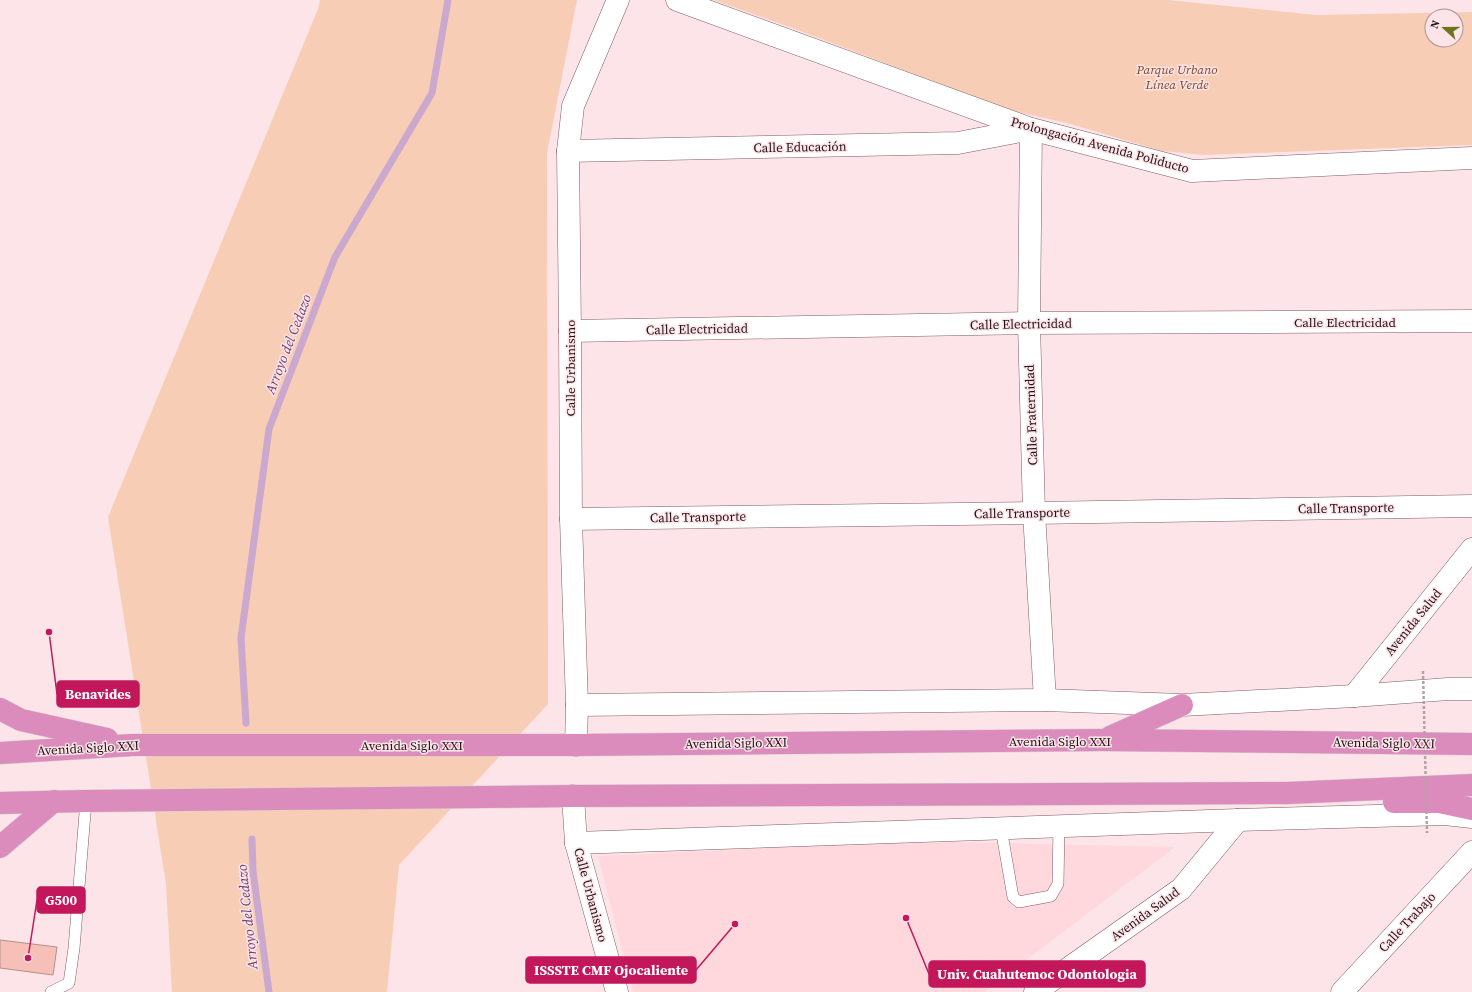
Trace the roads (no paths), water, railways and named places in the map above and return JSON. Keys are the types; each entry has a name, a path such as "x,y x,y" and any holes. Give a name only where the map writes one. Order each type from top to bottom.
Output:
{"highway":[{"path":"1101,740 1182,705"},
{"path":"0,709 21,720 132,745"},
{"name":"Avenida Siglo XXI","path":"0,753 132,745 576,745 1101,740 1472,744"},
{"path":"0,803 54,801 573,796 1287,793 1472,785"},
{"path":"1287,793 1341,801 1439,802 1472,809"},
{"path":"0,847 54,801"}],"street":[{"name":"Calle Urbanismo","path":"576,745 577,705 571,518 568,152 573,106 618,0"},
{"name":"Prolongación Avenida Poliducto","path":"677,0 1031,129 1192,171 1472,158"},
{"name":"Calle Educación","path":"568,152 958,143 1031,129"},
{"name":"Calle Fraternidad","path":"1031,129 1029,323 1034,513 1045,700"},
{"name":"Calle Electricidad","path":"570,331 1029,323 1472,321"},
{"name":"Calle Transporte","path":"571,518 1472,506"},
{"name":"Avenida Salud","path":"1354,696 1472,549"},
{"path":"577,705 1045,700 1182,705 1354,696 1448,689 1472,689"},
{"name":"Calle Urbanismo","path":"573,796 576,843 617,992"},
{"path":"576,843 1238,820 1445,814 1472,817"},
{"name":"Avenida Salud","path":"1035,992 1181,889 1238,820"},
{"name":"Calle Trabajo","path":"1342,992 1472,852"}],"lane":[{"path":"51,992 69,983 74,948 86,801"},
{"path":"1001,828 1013,897 1018,902 1051,896 1058,884 1059,826"}],"waterway":[{"name":"Arroyo del Cedazo","path":"246,723 241,638 269,429 335,257 432,93 448,0"},
{"name":"Arroyo del Cedazo","path":"252,839 253,871 269,992"}],"place":[{"name":"Benavides","path":"49,632"},
{"name":"Univ. Cuahutemoc Odontologia","path":"906,918"},
{"name":"ISSSTE CMF Ojocaliente","path":"735,924"},
{"name":"G500","path":"28,958"}],"park label":[{"name":"Parque Urbano Línea Verde","path":"1177,76"}]}
